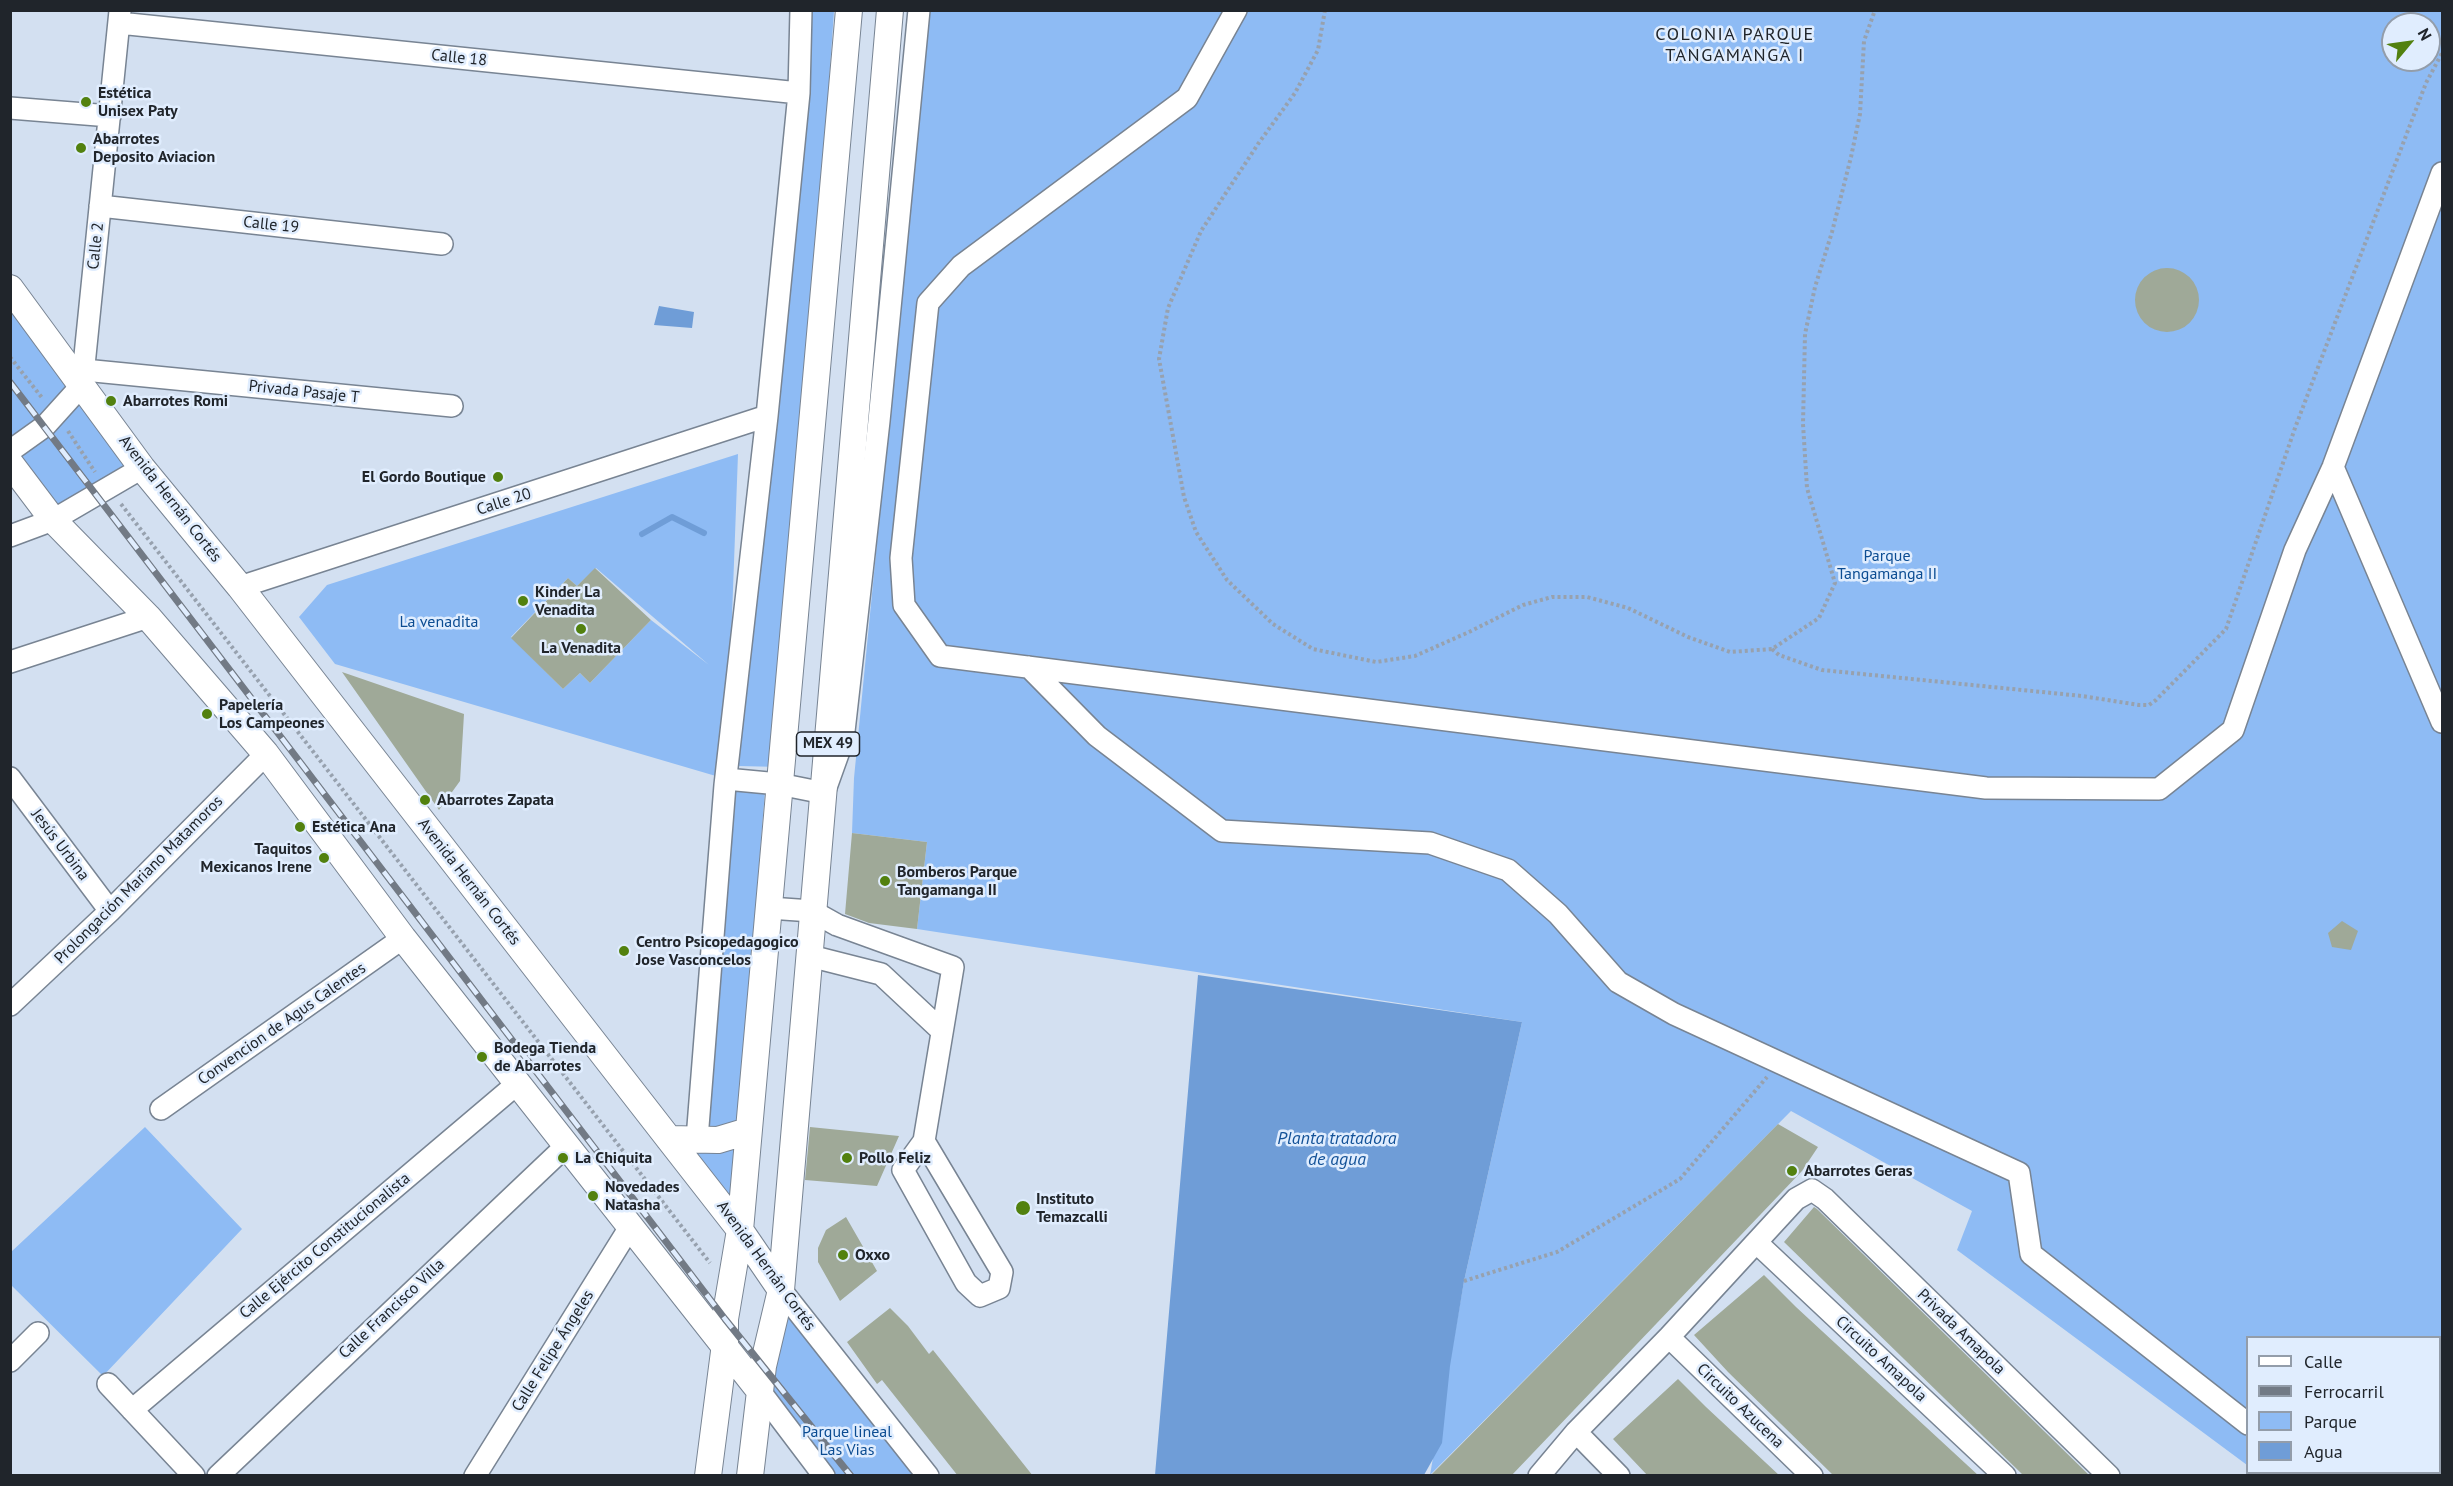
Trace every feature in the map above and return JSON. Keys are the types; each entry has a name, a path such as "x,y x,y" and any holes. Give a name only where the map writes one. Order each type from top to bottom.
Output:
{"main road":[{"name":"MEX 49","path":"708,1476 725,1344 725,1319 740,1230 849,10"},
{"name":"MEX 49","path":"750,1476 759,1390 781,1290 812,911 868,420 890,10"},
{"name":"Avenida Hernán Cortés","path":"10,288 83,377 142,468 240,587 740,1230 781,1290"},
{"path":"10,463 44,524 148,617 266,754 403,938 759,1390"},
{"path":"669,1139 718,1140 748,1131"}],"street":[{"path":"697,1139 726,779 767,416 799,93 801,10"},
{"path":"868,420 919,10"},
{"path":"1236,10 1187,98 961,266 928,303 902,558 904,605 940,656 1986,788 2158,789 2233,730 2295,550 2333,467 2442,173"},
{"name":"Calle 18","path":"120,17 799,93"},
{"name":"Calle 2","path":"83,377 120,17"},
{"path":"888,38 916,39"},
{"path":"10,108 110,116"},
{"name":"Calle 19","path":"100,206 442,244"},
{"path":"10,451 45,426 83,377"},
{"name":"Privada Pasaje T","path":"83,377 452,406"},
{"name":"Calle 20","path":"240,587 767,416"},
{"path":"2333,467 2442,722"},
{"path":"10,536 44,524 142,468"},
{"path":"10,526 44,524"},
{"path":"10,662 148,617"},
{"path":"1029,667 1097,736 1222,831 1430,843 1508,870 1558,914 1618,982 1674,1014 2019,1173 2031,1254 2246,1423"},
{"name":"Prolongación Mariano Matamoros","path":"10,1005 110,911 266,754"},
{"name":"Jesús Urbina","path":"10,778 110,911"},
{"path":"726,779 779,784 824,793"},
{"path":"769,908 812,911 837,925 953,967 924,1141 903,1170 966,1283 980,1296 999,1288 1002,1272 924,1141"},
{"name":"Convencion de Agus Calentes","path":"161,1109 403,938"},
{"path":"810,956 881,974 942,1030"},
{"name":"Calle Ejército Constitucionalista","path":"132,1410 518,1083"},
{"name":"Calle Francisco Villa","path":"218,1476 567,1145"},
{"name":"Privada Amapola","path":"1757,1243 1796,1199 1812,1190 1825,1199 2109,1476"},
{"name":"Calle Felipe Ángeles","path":"475,1476 630,1227"},
{"path":"1539,1476 1576,1432 1757,1243"},
{"name":"Circuito Amapola","path":"1757,1243 2005,1476"},
{"name":"Avenida Hernán Cortés","path":"781,1290 927,1476"},
{"path":"10,1361 38,1333"},
{"name":"Circuito Azucena","path":"1669,1337 1812,1476"},
{"path":"108,1384 194,1476"},
{"path":"759,1390 824,1476"},
{"path":"1576,1432 1619,1476"}],"path":[{"path":"1325,10 1318,50 1295,93 1258,144 1201,231 1168,308 1159,359 1184,496 1196,532 1227,579 1273,624 1313,649 1376,662 1415,656 1523,605 1552,597 1587,597 1628,608 1688,637 1730,651 1772,649 1819,618 1835,583 1808,488 1803,424 1805,334 1815,287 1851,157 1860,114 1864,41 1875,10"},
{"path":"1772,649 1779,655 1822,670 2082,696 2139,705 2149,705 2156,700 2226,629 2295,428 2426,82 2442,52"},
{"path":"10,357 55,414 108,488 730,1288"},
{"path":"1464,1281 1557,1252 1680,1179 1779,1063"}],"green space":[{"path":"802,11 834,11 781,767 738,766"},
{"name":"Parque Tangamanga II","path":"929,11 2442,11 2442,1475 2261,1476 2258,1474 2441,1474 2441,1336 2246,1336 2246,1464 1957,1250 1972,1211 1791,1111 1430,1475 1464,1281 1522,1022 917,929 927,842 852,833 854,778"},
{"path":"10,301 72,385 40,421 10,441"},
{"path":"82,397 132,466 56,510 16,457"},
{"name":"La venadita","path":"738,454 726,779 335,664 299,617 327,585","holes":["596,568 709,665 651,620 590,683 580,673 563,689 511,637 568,578 577,586"]},
{"path":"725,785 765,791 741,1087 735,1131 696,1130"},
{"path":"145,1127 242,1229 103,1376 11,1285 11,1252"},
{"path":"739,1145 734,1195 729,1201 688,1147"},
{"name":"Parque lineal Las Vias","path":"788,1312 915,1475 831,1475 771,1393"}],"water":[{"path":"659,306 694,312 692,328 654,325"},
{"name":"Planta tratadora de agua","path":"1198,975 1522,1022 1464,1281 1450,1366 1442,1443 1424,1475 1155,1475"}],"building":[{"path":"2161,268 2173,268 2190,277 2197,288 2199,300 2197,312 2190,323 2173,332 2161,332 2149,327 2140,318 2135,306 2135,294 2140,282 2149,273"},
{"name":"La Venadita","path":"595,568 651,620 590,683 580,673 563,689 511,638 568,578 577,586"},
{"path":"342,672 464,714 460,781 439,810"},
{"name":"Bomberos Parque Tangamanga II","path":"852,833 927,842 917,929 869,923 845,914"},
{"path":"2342,921 2358,931 2351,950 2332,947 2328,933"},
{"path":"1778,1124 1818,1147 1802,1171 1511,1476 1430,1476"},
{"name":"Pollo Feliz","path":"810,1127 899,1136 877,1186 805,1180"},
{"path":"1814,1207 2090,1476 2024,1476 1784,1242"},
{"name":"Oxxo","path":"846,1217 877,1271 840,1301 818,1262 818,1248 826,1230"},
{"path":"1764,1275 1979,1476 1834,1476 1728,1372 1694,1335"},
{"path":"890,1308 908,1326 929,1354 933,1350 1033,1476 958,1476 882,1380 877,1384 847,1342"},
{"path":"1678,1379 1780,1476 1648,1476 1613,1439"}],"waterway":[{"path":"642,534 672,517 704,533"}],"railway":[{"path":"10,382 725,1319 851,1476"}],"place":[{"name":"Estética Unisex Paty","path":"86,102"},
{"name":"Abarrotes Deposito Aviacion","path":"81,148"},
{"name":"Abarrotes Romi","path":"111,401"},
{"name":"El Gordo Boutique","path":"498,477"},
{"name":"Kinder La Venadita","path":"523,601"},
{"name":"La Venadita","path":"581,629"},
{"name":"Papelería Los Campeones","path":"207,714"},
{"name":"Abarrotes Zapata","path":"425,800"},
{"name":"Estética Ana","path":"300,827"},
{"name":"Taquitos Mexicanos Irene","path":"324,858"},
{"name":"Bomberos Parque Tangamanga II","path":"885,881"},
{"name":"Centro Psicopedagogico Jose Vasconcelos","path":"624,951"},
{"name":"Bodega Tienda de Abarrotes","path":"482,1057"},
{"name":"La Chiquita","path":"563,1158"},
{"name":"Pollo Feliz","path":"847,1158"},
{"name":"Abarrotes Geras","path":"1792,1171"},
{"name":"Novedades Natasha","path":"593,1196"},
{"name":"Instituto Temazcalli","path":"1023,1208"},
{"name":"Oxxo","path":"843,1255"}],"district":[{"name":"COLONIA PARQUE TANGAMANGA I","path":"1735,45"}]}
